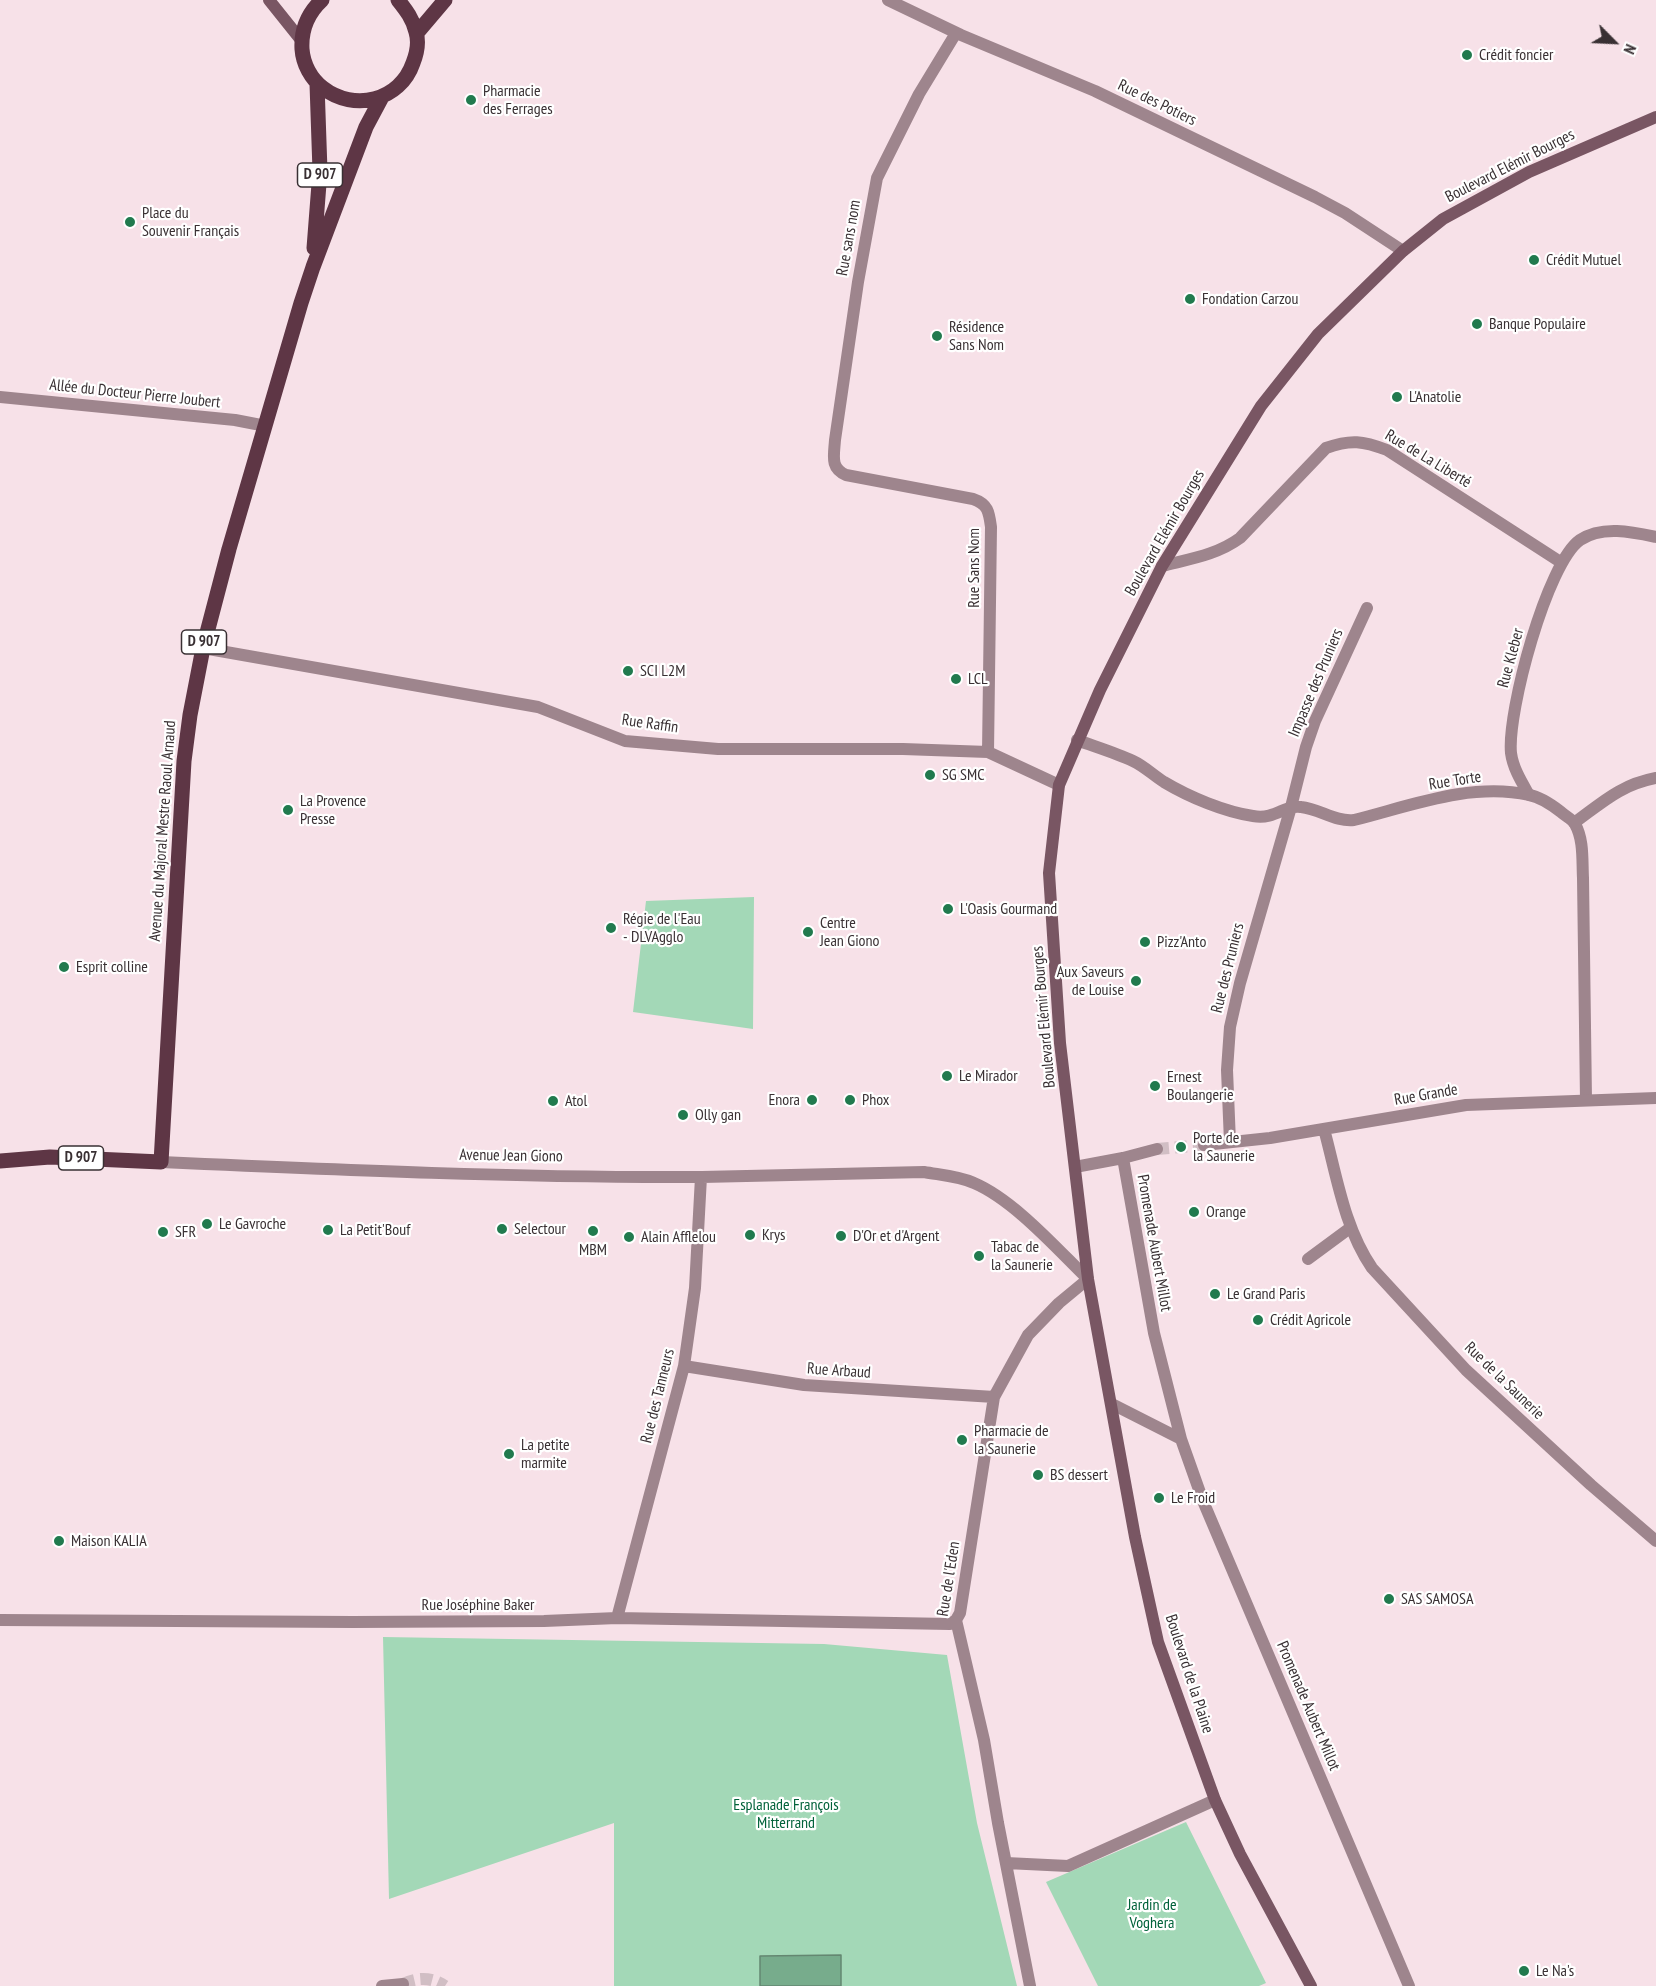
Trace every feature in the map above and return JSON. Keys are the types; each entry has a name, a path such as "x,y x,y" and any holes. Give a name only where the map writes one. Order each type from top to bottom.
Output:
{"main road":[{"path":"322,0 314,7 305,23 301,40 302,56 308,71 317,84 331,94 347,100 365,102 382,98 400,85 411,70 417,52 417,33 410,15 398,0"},
{"path":"417,33 445,0"},
{"name":"Avenue du Majoral Mestre Raoul Arnaud","path":"313,267 320,171 317,84"},
{"name":"Avenue du Majoral Mestre Raoul Arnaud","path":"162,1162 184,760 202,648 313,267 366,127 382,98"},
{"name":"Avenue Jean Giono","path":"0,1161 50,1157 162,1162"}],"street":[{"path":"269,0 301,40"},
{"name":"Rue des Potiers","path":"888,0 956,33 1095,92 1294,187 1345,213 1403,251"},
{"name":"Rue sans nom","path":"835,468 835,440 858,282 877,178 919,94 956,33"},
{"name":"Boulevard Elémir Bourges","path":"1075,1167 1060,1042 1049,873 1059,785 1077,740 1162,566 1261,406 1318,334 1403,251 1443,219 1520,177 1656,117"},
{"path":"1642,123 1656,127"},
{"name":"Allée du Docteur Pierre Joubert","path":"0,397 235,420 266,426"},
{"name":"Rue de La Liberté","path":"1162,566 1208,555 1228,547 1240,538 1326,448 1343,442 1366,442 1387,450 1562,563"},
{"name":"Rue Sans Nom","path":"835,468 846,475 973,499 987,507 991,527 988,752"},
{"name":"Rue Kleber","path":"1529,795 1517,775 1513,762 1511,751 1513,724 1521,677 1534,629 1562,563 1570,550 1582,538 1609,531 1636,532 1656,537"},
{"name":"Impasse des Pruniers","path":"1291,807 1298,772 1315,721 1367,608"},
{"name":"Rue Raffin","path":"202,648 538,707 625,741 718,749 903,749 988,752 1059,785"},
{"path":"1077,740 1134,761 1181,791 1228,810 1264,817 1273,816 1291,807"},
{"path":"1586,1101 1584,878 1581,842 1574,822 1615,792 1630,784 1656,778"},
{"name":"Rue Torte","path":"1291,807 1302,807 1347,821 1455,795 1488,791 1529,795 1541,799 1574,822"},
{"name":"Rue des Pruniers","path":"1230,1142 1227,1070 1230,1027 1240,983 1291,807"},
{"name":"Rue Grande","path":"1204,1145 1324,1129 1466,1105 1656,1098"},
{"name":"Rue de la Saunerie","path":"1324,1129 1350,1228 1372,1268 1466,1370 1591,1485 1656,1541"},
{"path":"1075,1167 1157,1149"},
{"name":"Promenade Aubert Millot","path":"1123,1158 1154,1333 1180,1438 1203,1501 1409,1986"},
{"name":"Avenue Jean Giono","path":"162,1162 349,1170 701,1177 924,1172 958,1178 993,1192 1014,1208 1088,1280"},
{"name":"Boulevard de la Plaine","path":"1075,1167 1088,1280 1135,1537 1158,1642 1215,1800 1240,1854 1311,1986"},
{"name":"Rue des Tanneurs","path":"617,1618 684,1366 695,1288 701,1177"},
{"path":"1308,1258 1350,1228"},
{"name":"Rue de l'Eden","path":"1030,1986 984,1740 956,1620 960,1613 994,1397 1028,1335 1059,1303 1088,1280"},
{"name":"Rue Arbaud","path":"684,1366 804,1385 994,1397"},
{"path":"1112,1404 1180,1438"},
{"name":"Rue Joséphine Baker","path":"0,1620 544,1622 617,1618 946,1624 956,1620"},
{"path":"1006,1863 1068,1866 1215,1800"},
{"path":"382,1986 402,1985"}],"green space":[{"path":"754,897 753,1029 633,1012 646,901"},
{"name":"Esplanade François Mitterrand","path":"383,1637 824,1644 947,1655 977,1823 1017,1986 614,1986 614,1823 389,1899"},
{"name":"Jardin de Voghera","path":"1186,1822 1266,1983 1259,1986 1098,1986 1046,1882"}],"shaded area":[{"path":"841,1955 841,1986 760,1986 760,1956"}],"tunnel":[{"path":"1157,1149 1204,1145"},
{"path":"403,1984 424,1979 445,1986"}],"place":[{"name":"Crédit foncier","path":"1467,55"},
{"name":"Pharmacie des Ferrages","path":"471,100"},
{"name":"Place du Souvenir Français","path":"130,222"},
{"name":"Crédit Mutuel","path":"1534,260"},
{"name":"Fondation Carzou","path":"1190,299"},
{"name":"Banque Populaire","path":"1477,324"},
{"name":"Résidence Sans Nom","path":"937,336"},
{"name":"L'Anatolie","path":"1397,397"},
{"name":"SCI L2M","path":"628,671"},
{"name":"LCL","path":"956,679"},
{"name":"SG SMC","path":"930,775"},
{"name":"La Provence Presse","path":"288,810"},
{"name":"L'Oasis Gourmand","path":"948,909"},
{"name":"Régie de l'Eau - DLVAgglo","path":"611,928"},
{"name":"Centre Jean Giono","path":"808,932"},
{"name":"Pizz'Anto","path":"1145,942"},
{"name":"Esprit colline","path":"64,967"},
{"name":"Aux Saveurs de Louise","path":"1136,981"},
{"name":"Le Mirador","path":"947,1076"},
{"name":"Ernest Boulangerie","path":"1155,1086"},
{"name":"Enora","path":"812,1100"},
{"name":"Phox","path":"850,1100"},
{"name":"Atol","path":"553,1101"},
{"name":"Olly gan","path":"683,1115"},
{"name":"Porte de la Saunerie","path":"1181,1147"},
{"name":"Orange","path":"1194,1212"},
{"name":"Le Gavroche","path":"207,1224"},
{"name":"Selectour","path":"502,1229"},
{"name":"La Petit'Bouf","path":"328,1230"},
{"name":"MBM","path":"593,1231"},
{"name":"SFR","path":"163,1232"},
{"name":"Krys","path":"750,1235"},
{"name":"D'Or et d'Argent","path":"841,1236"},
{"name":"Alain Afflelou","path":"629,1237"},
{"name":"Tabac de la Saunerie","path":"979,1256"},
{"name":"Le Grand Paris","path":"1215,1294"},
{"name":"Crédit Agricole","path":"1258,1320"},
{"name":"Pharmacie de la Saunerie","path":"962,1440"},
{"name":"La petite marmite","path":"509,1454"},
{"name":"BS dessert","path":"1038,1475"},
{"name":"Le Froid","path":"1159,1498"},
{"name":"Maison KALIA","path":"59,1541"},
{"name":"SAS SAMOSA","path":"1389,1599"},
{"name":"Le Na's","path":"1524,1971"}]}
